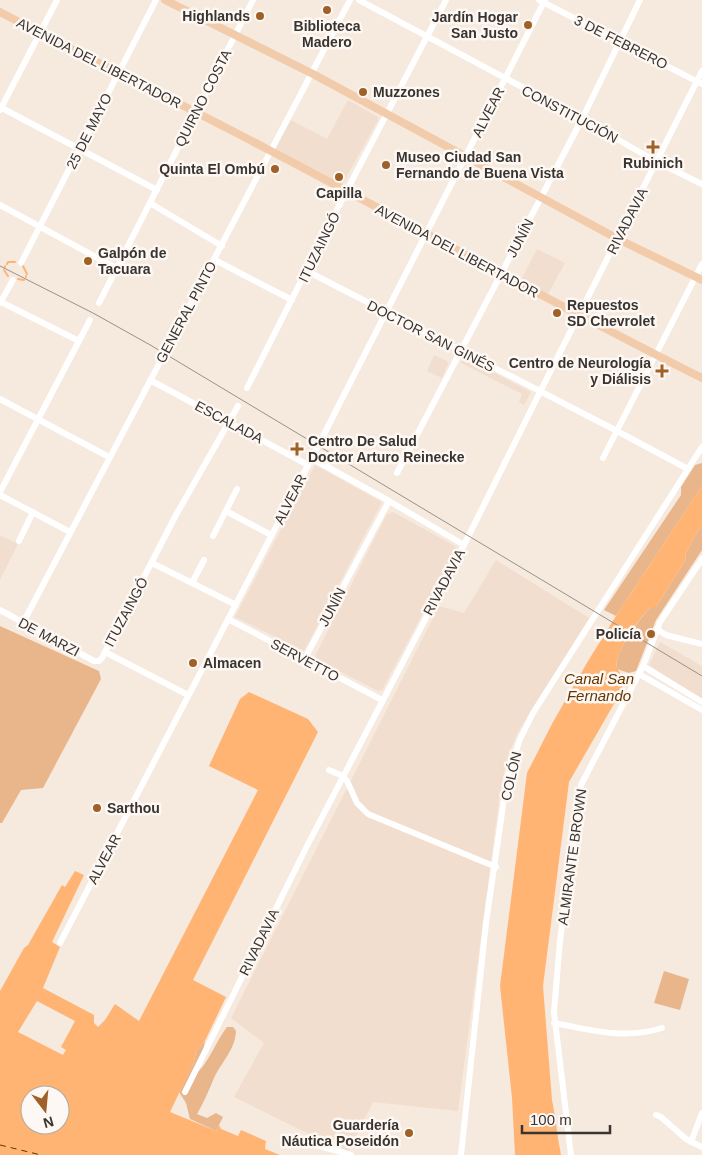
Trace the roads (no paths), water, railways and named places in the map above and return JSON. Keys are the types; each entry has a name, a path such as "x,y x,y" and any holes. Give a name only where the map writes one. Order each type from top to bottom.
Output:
{"main road":[{"path":"165,0 388,114 618,239 699,278"},
{"name":"AVENIDA DEL LIBERTADOR","path":"0,12 118,74 272,151 579,316 702,378"}],"street":[{"path":"57,0 0,108 156,190"},
{"name":"25 DE MAYO","path":"21,263 156,0"},
{"name":"QUIRNO COSTA","path":"99,303 253,0"},
{"name":"GENERAL PINTO","path":"22,623 350,0"},
{"name":"CONSTITUCIÓN","path":"359,0 582,119 657,162 702,184"},
{"name":"ITUZAINGÓ","path":"246,388 446,0"},
{"name":"JUNÍN","path":"396,473 542,197 640,0"},
{"name":"3 DE FEBRERO","path":"543,1 699,83"},
{"name":"ALVEAR","path":"60,943 386,313 543,1"},
{"name":"RIVADAVIA","path":"185,1092 343,776 464,545 540,392 699,83 702,71"},
{"path":"150,203 222,246"},
{"path":"0,205 116,268"},
{"path":"214,260 292,300"},
{"path":"603,458 656,355 699,278 702,264"},
{"name":"DOCTOR SAN GINÉS","path":"307,271 688,469"},
{"path":"13,280 1,301 79,341"},
{"path":"70,532 0,494 90,320"},
{"name":"ESCALADA","path":"150,380 308,465"},
{"path":"0,399 109,457"},
{"name":"ITUZAINGÓ","path":"99,661 176,515 238,406"},
{"name":"COLÓN","path":"461,1155 486,923 508,778 520,739 533,713 702,447"},
{"path":"311,458 390,501 464,545"},
{"path":"213,536 237,489"},
{"name":"JUNÍN","path":"304,660 390,501"},
{"path":"226,511 271,536"},
{"path":"19,541 33,512"},
{"name":"ALMIRANTE BROWN","path":"571,1155 554,1023 560,941 581,784 644,666 660,622 702,559"},
{"path":"192,583 204,560"},
{"path":"152,563 236,604"},
{"name":"DE MARZI","path":"0,610 94,661 99,661"},
{"name":"SERVETTO","path":"228,619 382,700"},
{"path":"658,630 666,635 702,644"},
{"path":"105,652 188,695"},
{"path":"644,666 702,702"},
{"path":"639,674 702,710"},
{"path":"329,770 343,776 357,803 368,814 496,867"},
{"path":"554,1023 617,1034 650,1032 662,1028"},
{"path":"691,1142 702,1113"},
{"path":"656,1115 691,1142 702,1147"},
{"path":"313,1144 351,1155"}],"water":[{"name":"Canal San Fernando","path":"702,486 702,524 685,554 686,559 656,607 651,607 635,626 621,649 616,665 622,678 622,690 569,782 543,986 552,1100 561,1155 515,1155 512,1098 500,986 527,773 553,722 588,661"},
{"path":"249,692 308,719 318,732 193,980 226,997 205,1041 196,1051 194,1062 170,1112 216,1131 219,1125 221,1129 238,1136 241,1130 266,1141 265,1149 280,1155 0,1155 0,991 62,885 65,887 75,871 84,875 52,942 60,947 43,988 94,1015 94,1023 98,1027 115,1004 139,1021 258,790 209,766 240,699","holes":["37,1001 75,1021 61,1047 66,1050 63,1055 18,1032"]}],"waterway":[{"path":"7,264 8,262 15,262"},
{"path":"23,266 27,274"},
{"path":"4,270 8,276"},
{"path":"18,279 24,280"}],"tram line":[{"path":"0,266 93,313 152,346 702,676"}],"place":[{"name":"Biblioteca Madero","path":"327,10"},
{"name":"Highlands","path":"260,16"},
{"name":"Jardín Hogar San Justo","path":"528,25"},
{"name":"Muzzones","path":"363,92"},
{"name":"Rubinich","path":"653,147"},
{"name":"Museo Ciudad San Fernando de Buena Vista","path":"386,165"},
{"name":"Quinta El Ombú","path":"275,169"},
{"name":"Capilla","path":"339,177"},
{"name":"Galpón de Tacuara","path":"88,261"},
{"name":"Repuestos SD Chevrolet","path":"557,313"},
{"name":"Centro de Neurología y Diálisis","path":"662,371"},
{"name":"Centro De Salud Doctor Arturo Reinecke","path":"297,449"},
{"name":"Policía","path":"651,634"},
{"name":"Almacen","path":"193,663"},
{"name":"Sarthou","path":"97,808"},
{"name":"Guardería Náutica Poseidón","path":"409,1133"}]}
